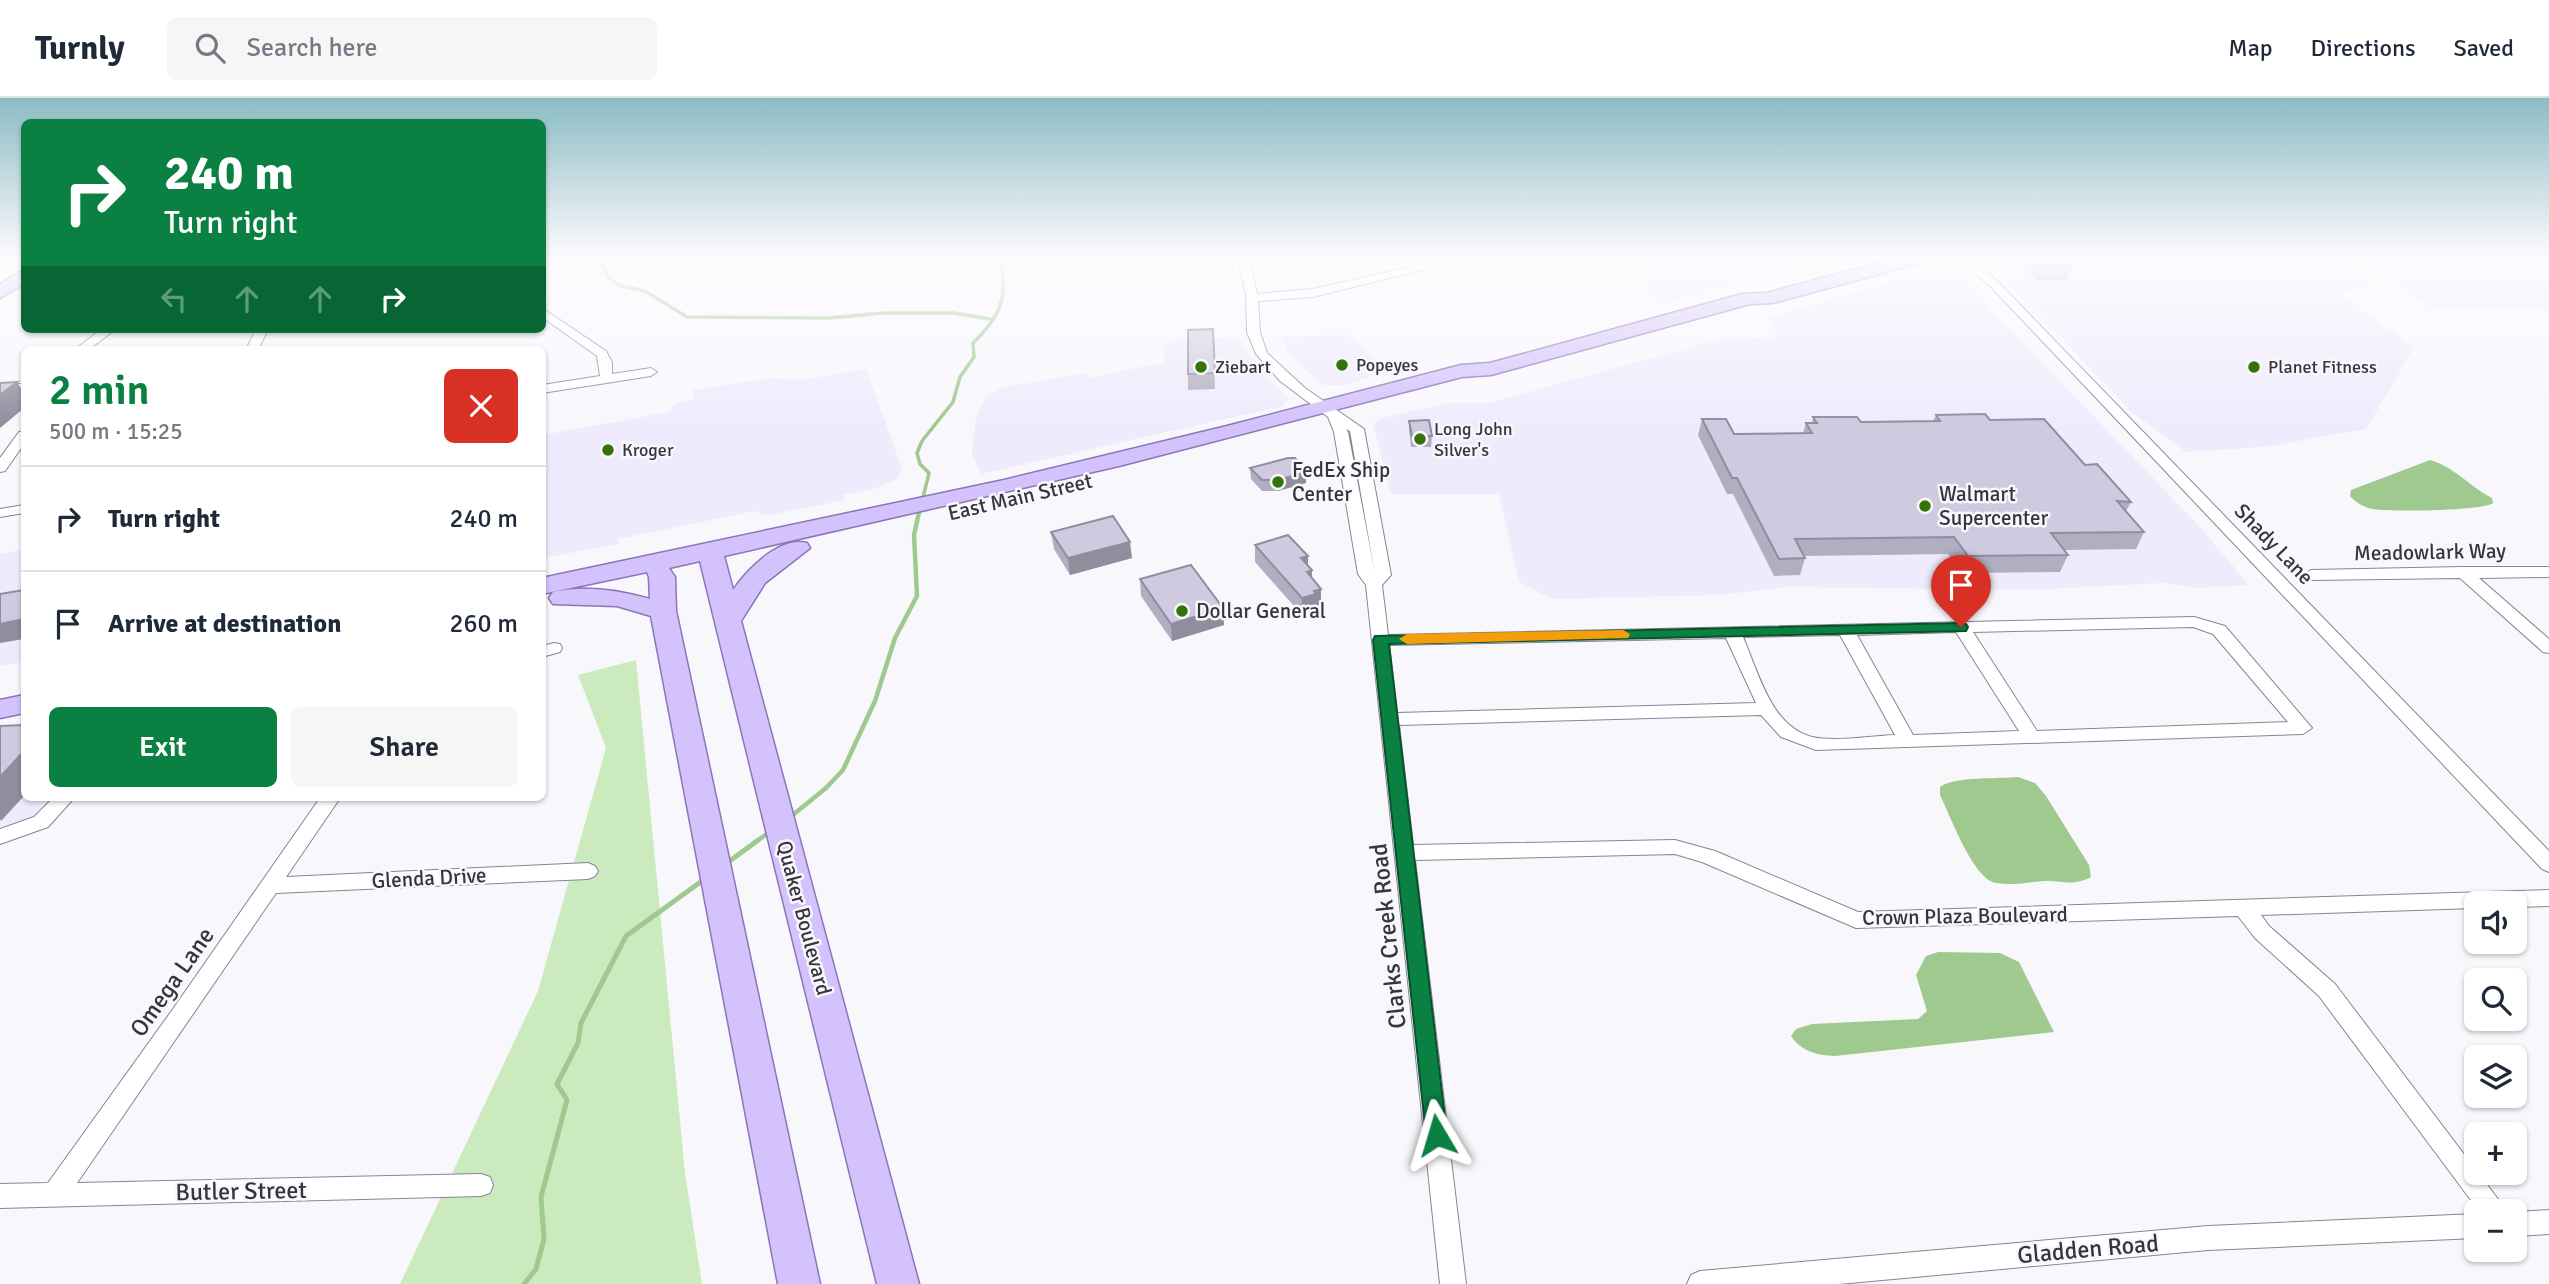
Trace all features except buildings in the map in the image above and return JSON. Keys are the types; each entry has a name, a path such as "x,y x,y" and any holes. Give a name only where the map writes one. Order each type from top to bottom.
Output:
{"main road":[{"name":"East Main Street","path":"549,595 893,520 1473,380 1491,369 1693,313"},
{"name":"East Main Street","path":"712,560 798,548 893,520"},
{"path":"729,619 748,583 798,548"},
{"name":"Quaker Boulevard","path":"712,560 898,1284"},
{"path":"658,571 663,611 799,1284"},
{"path":"549,595 618,598 663,611"},
{"path":"0,692 21,688"},
{"path":"0,709 21,705"}],"street":[{"path":"1252,313 1253,331 1260,352 1271,366 1328,413"},
{"name":"Shady Lane","path":"2022,313 2549,864"},
{"path":"546,314 602,354 606,362 606,379"},
{"path":"86,346 104,333"},
{"path":"546,388 651,372"},
{"name":"Clarks Creek Road","path":"1328,413 1341,432 1366,574 1374,584 1453,1284"},
{"path":"0,468 21,439"},
{"path":"0,513 21,510"},
{"path":"2463,572 2549,648"},
{"name":"Meadowlark Way","path":"2311,575 2549,572"},
{"path":"1380,640 1732,632 1846,630 2194,622 2219,630 2304,728 1816,744 1798,740 1773,722 1732,632"},
{"path":"1961,627 2032,737"},
{"path":"1846,630 1907,741"},
{"path":"1390,719 1767,709"},
{"path":"0,837 41,822 62,801"},
{"name":"Omega Lane","path":"54,1195 328,801"},
{"name":"Crown Plaza Boulevard","path":"1406,853 1675,847 1708,856 1856,920 2549,898"},
{"name":"Glenda Drive","path":"270,886 588,871"},
{"path":"2244,908 2262,932 2327,990 2485,1199"},
{"name":"Butler Street","path":"0,1196 481,1185"},
{"path":"2527,1223 2549,1222"},
{"name":"Gladden Road","path":"1700,1284 2219,1237 2464,1227"}],"shaded area":[{"path":"1783,313 1995,313 2199,526 2249,585 2196,588 2164,583 2026,590 1787,587 1720,595 1552,599 1519,582 1499,494 1391,494 1373,424 1385,417 1450,403 1489,403 1717,340 1778,337 1767,318"},
{"path":"2038,313 2367,313 2414,348 2366,429 2263,447 2186,452 2132,412"},
{"path":"1346,335 1391,370 1345,385 1323,385 1291,357 1281,337"},
{"path":"1238,337 1257,369 1288,398 1283,406 981,474 972,455 975,423 986,395 1006,387 1085,373 1088,378 1164,362 1165,341"},
{"path":"866,369 902,468 898,478 877,488 843,495 845,500 764,516 755,511 618,539 618,544 546,557 546,434 669,412 675,403 693,400 693,390 772,378 800,380"},
{"path":"2430,460 2455,472 2492,498 2493,503 2473,508 2382,510 2364,506 2350,496 2351,490"},
{"path":"21,550 21,662 0,666 0,554"},
{"path":"636,660 685,1173 702,1284 400,1284 538,991 606,748 578,675"},
{"path":"21,723 21,801 44,801 35,816 0,829 0,727"},
{"path":"2018,777 2035,783 2046,796 2089,865 2091,877 2073,882 2002,884 1987,879 1979,870 1956,831 1940,795 1940,787 1956,781"},
{"path":"1938,952 2000,953 2019,962 2054,1032 1835,1056 1810,1052 1791,1036 1796,1029 1812,1024 1918,1019 1927,1011 1916,975 1926,956"}],"waterway":[{"path":"681,313 687,317 828,318 879,313"},
{"path":"956,313 990,319"},
{"path":"920,510 929,473 920,464 917,453 922,441 953,402 960,377 974,357 973,343 997,313"},
{"path":"789,818 826,788 843,770 875,701 895,638 917,596 914,535 920,508"},
{"path":"754,843 771,831"},
{"path":"727,863 757,841"},
{"path":"524,1284 536,1269 544,1239 541,1197 567,1100 557,1084 578,1043 581,1023 626,936 706,878"}],"slow traffic":[{"path":"1407,639 1623,634"}],"place":[{"name":"Popeyes","path":"1342,365"},
{"name":"Ziebart","path":"1201,367"},
{"name":"Planet Fitness","path":"2254,367"},
{"name":"Long John Silver's","path":"1420,439"},
{"name":"Kroger","path":"608,450"},
{"name":"FedEx Ship Center","path":"1278,482"},
{"name":"Walmart Supercenter","path":"1925,506"},
{"name":"Dollar General","path":"1182,611"}],"route":[{"path":"1437,1135 1417,980 1406,853 1380,640 1961,627"}]}
